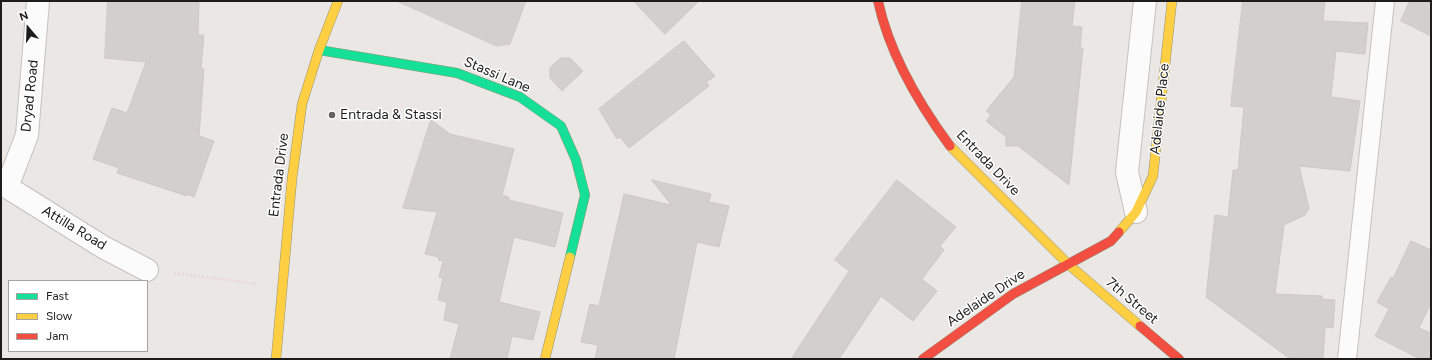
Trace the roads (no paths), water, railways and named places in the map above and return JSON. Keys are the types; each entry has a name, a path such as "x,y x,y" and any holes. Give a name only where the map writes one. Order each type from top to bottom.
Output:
{"street":[{"name":"Dryad Road","path":"4,187 27,135 38,1"},
{"name":"Entrada Drive","path":"276,359 292,179 301,112 319,50 338,1"},
{"name":"Entrada Drive","path":"878,1 881,15 892,45 934,124 954,151 1068,264"},
{"name":"Adelaide Place","path":"1136,212 1127,172 1145,1"},
{"name":"Adelaide Place","path":"1068,264 1111,242 1136,212 1153,176 1172,1"},
{"name":"Stassi Lane","path":"319,50 457,73 520,97 561,126 576,160 585,195 545,359"},
{"name":"Attilla Road","path":"4,187 103,247 147,270"},
{"name":"Adelaide Drive","path":"922,359 1013,294 1068,264"},
{"name":"7th Street","path":"1068,264 1179,359"}],"lane":[{"path":"1347,359 1385,1"}],"place":[{"name":"Entrada & Stassi","path":"332,115"}]}
